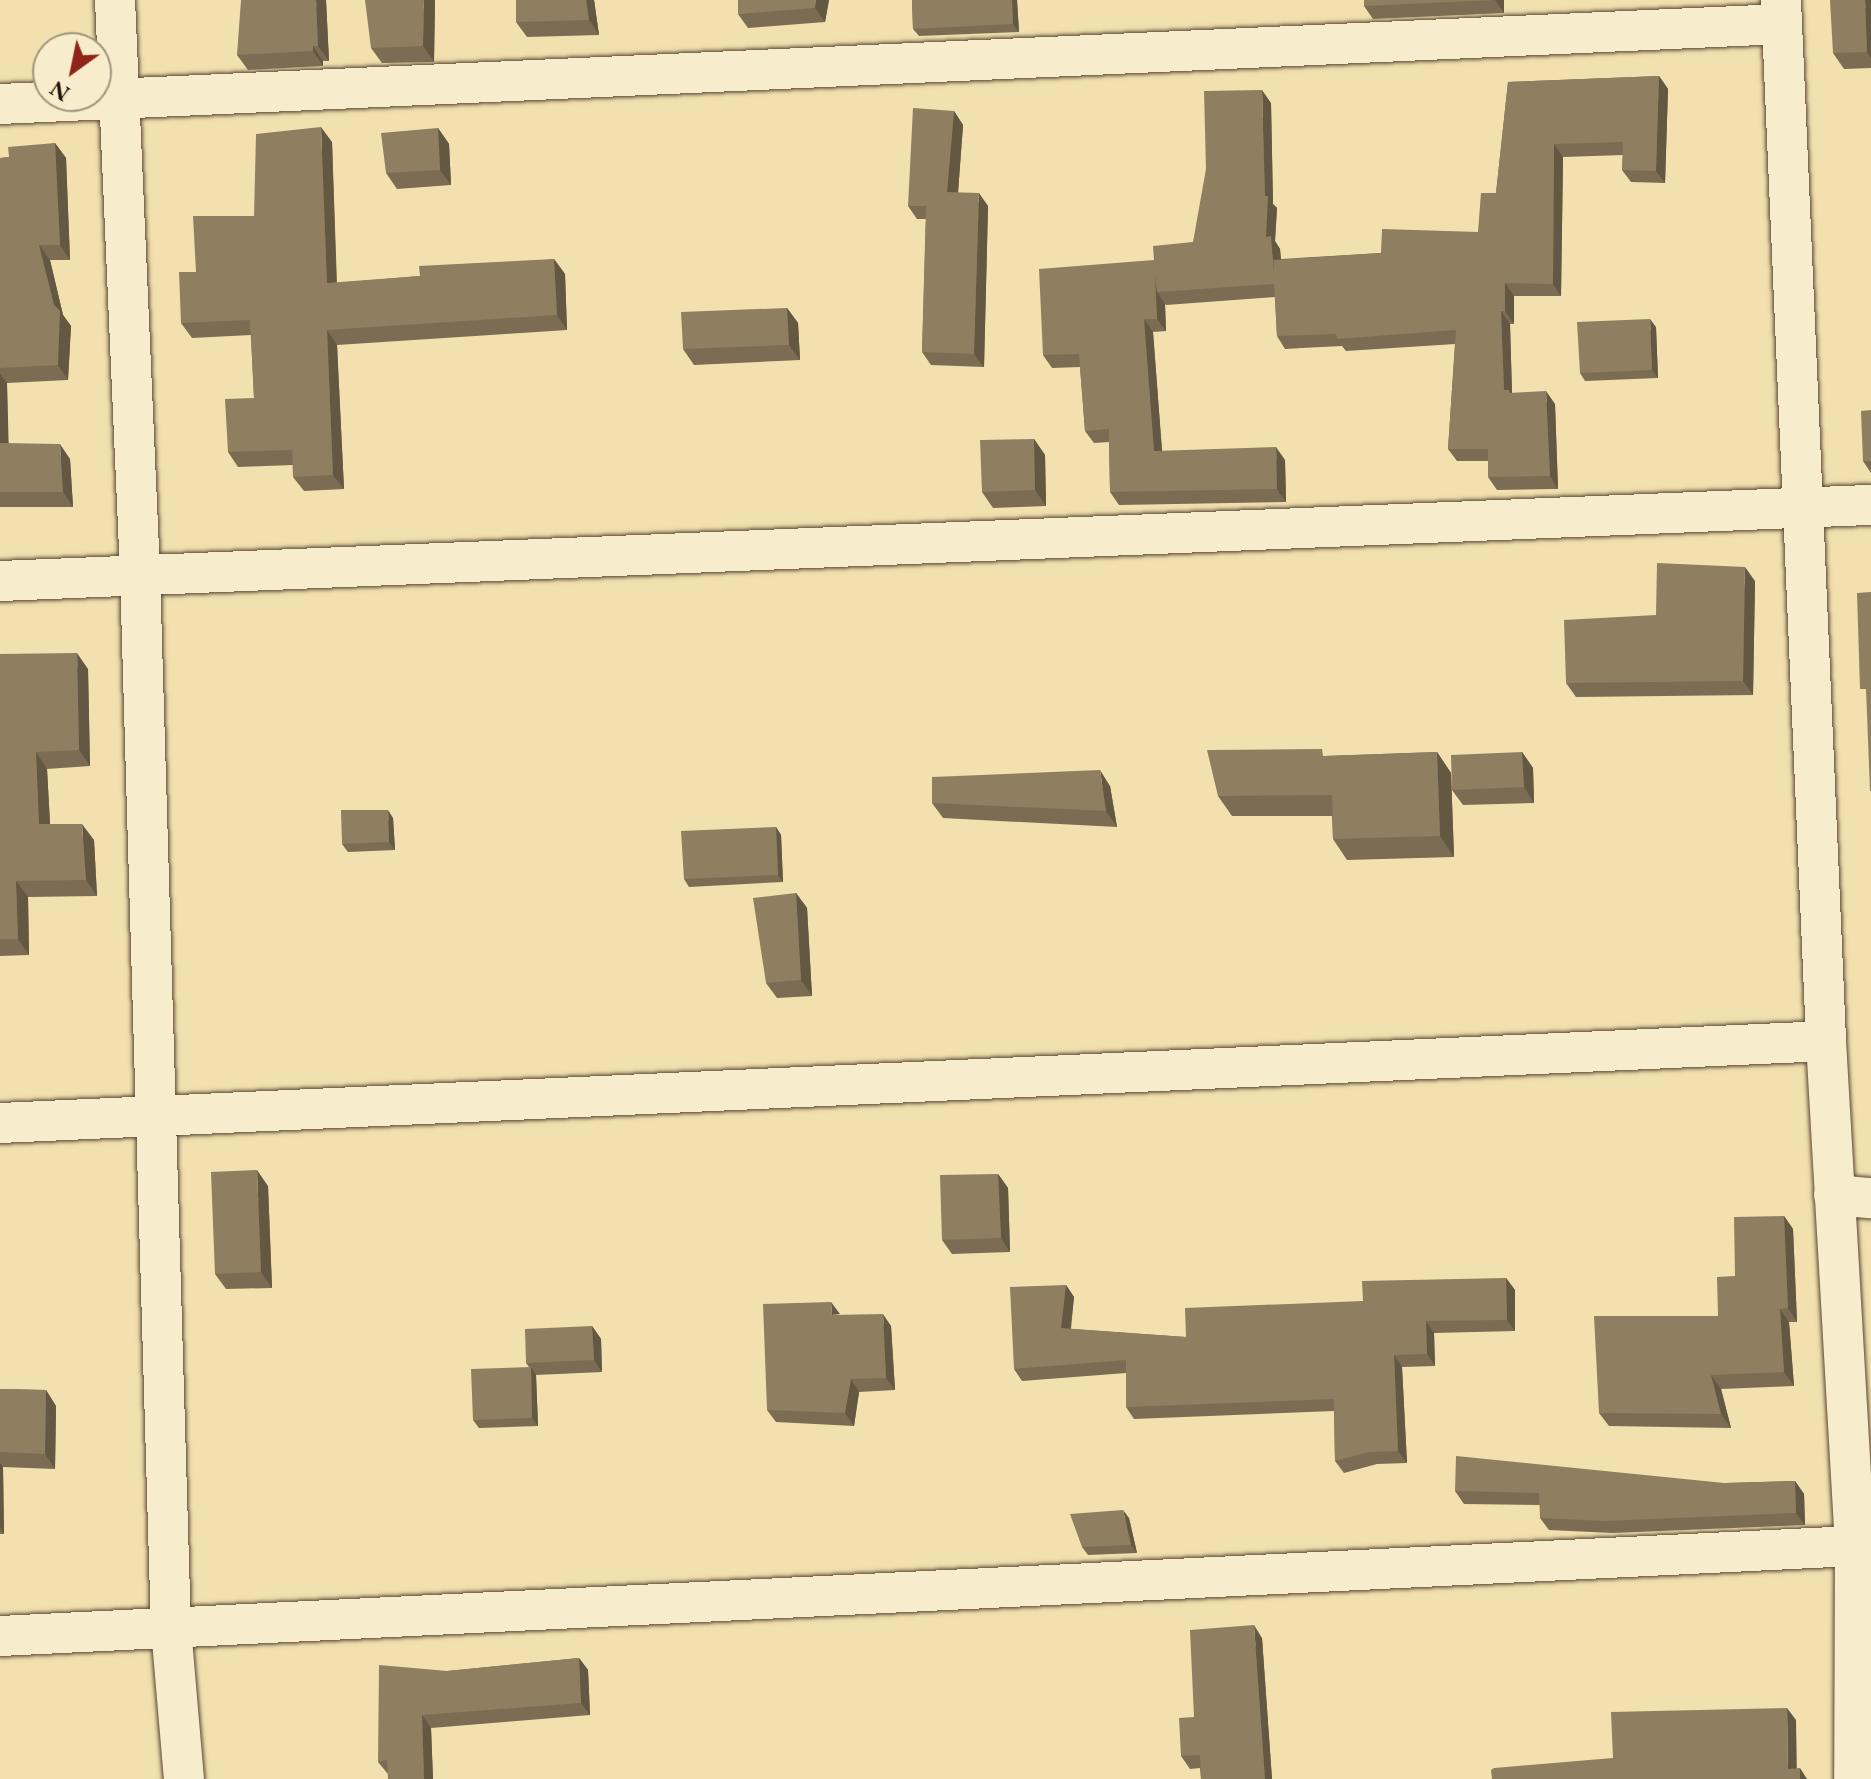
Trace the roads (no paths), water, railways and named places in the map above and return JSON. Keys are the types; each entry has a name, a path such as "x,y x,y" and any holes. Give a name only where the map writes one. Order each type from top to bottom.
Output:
{"street":[{"path":"115,0 140,573 171,1628 184,1779"},
{"path":"0,104 1781,12 1826,1041 1853,1197 1854,1779"},
{"path":"0,581 1871,505"},
{"path":"0,1123 1826,1041"},
{"path":"0,1636 1855,1546"}]}
